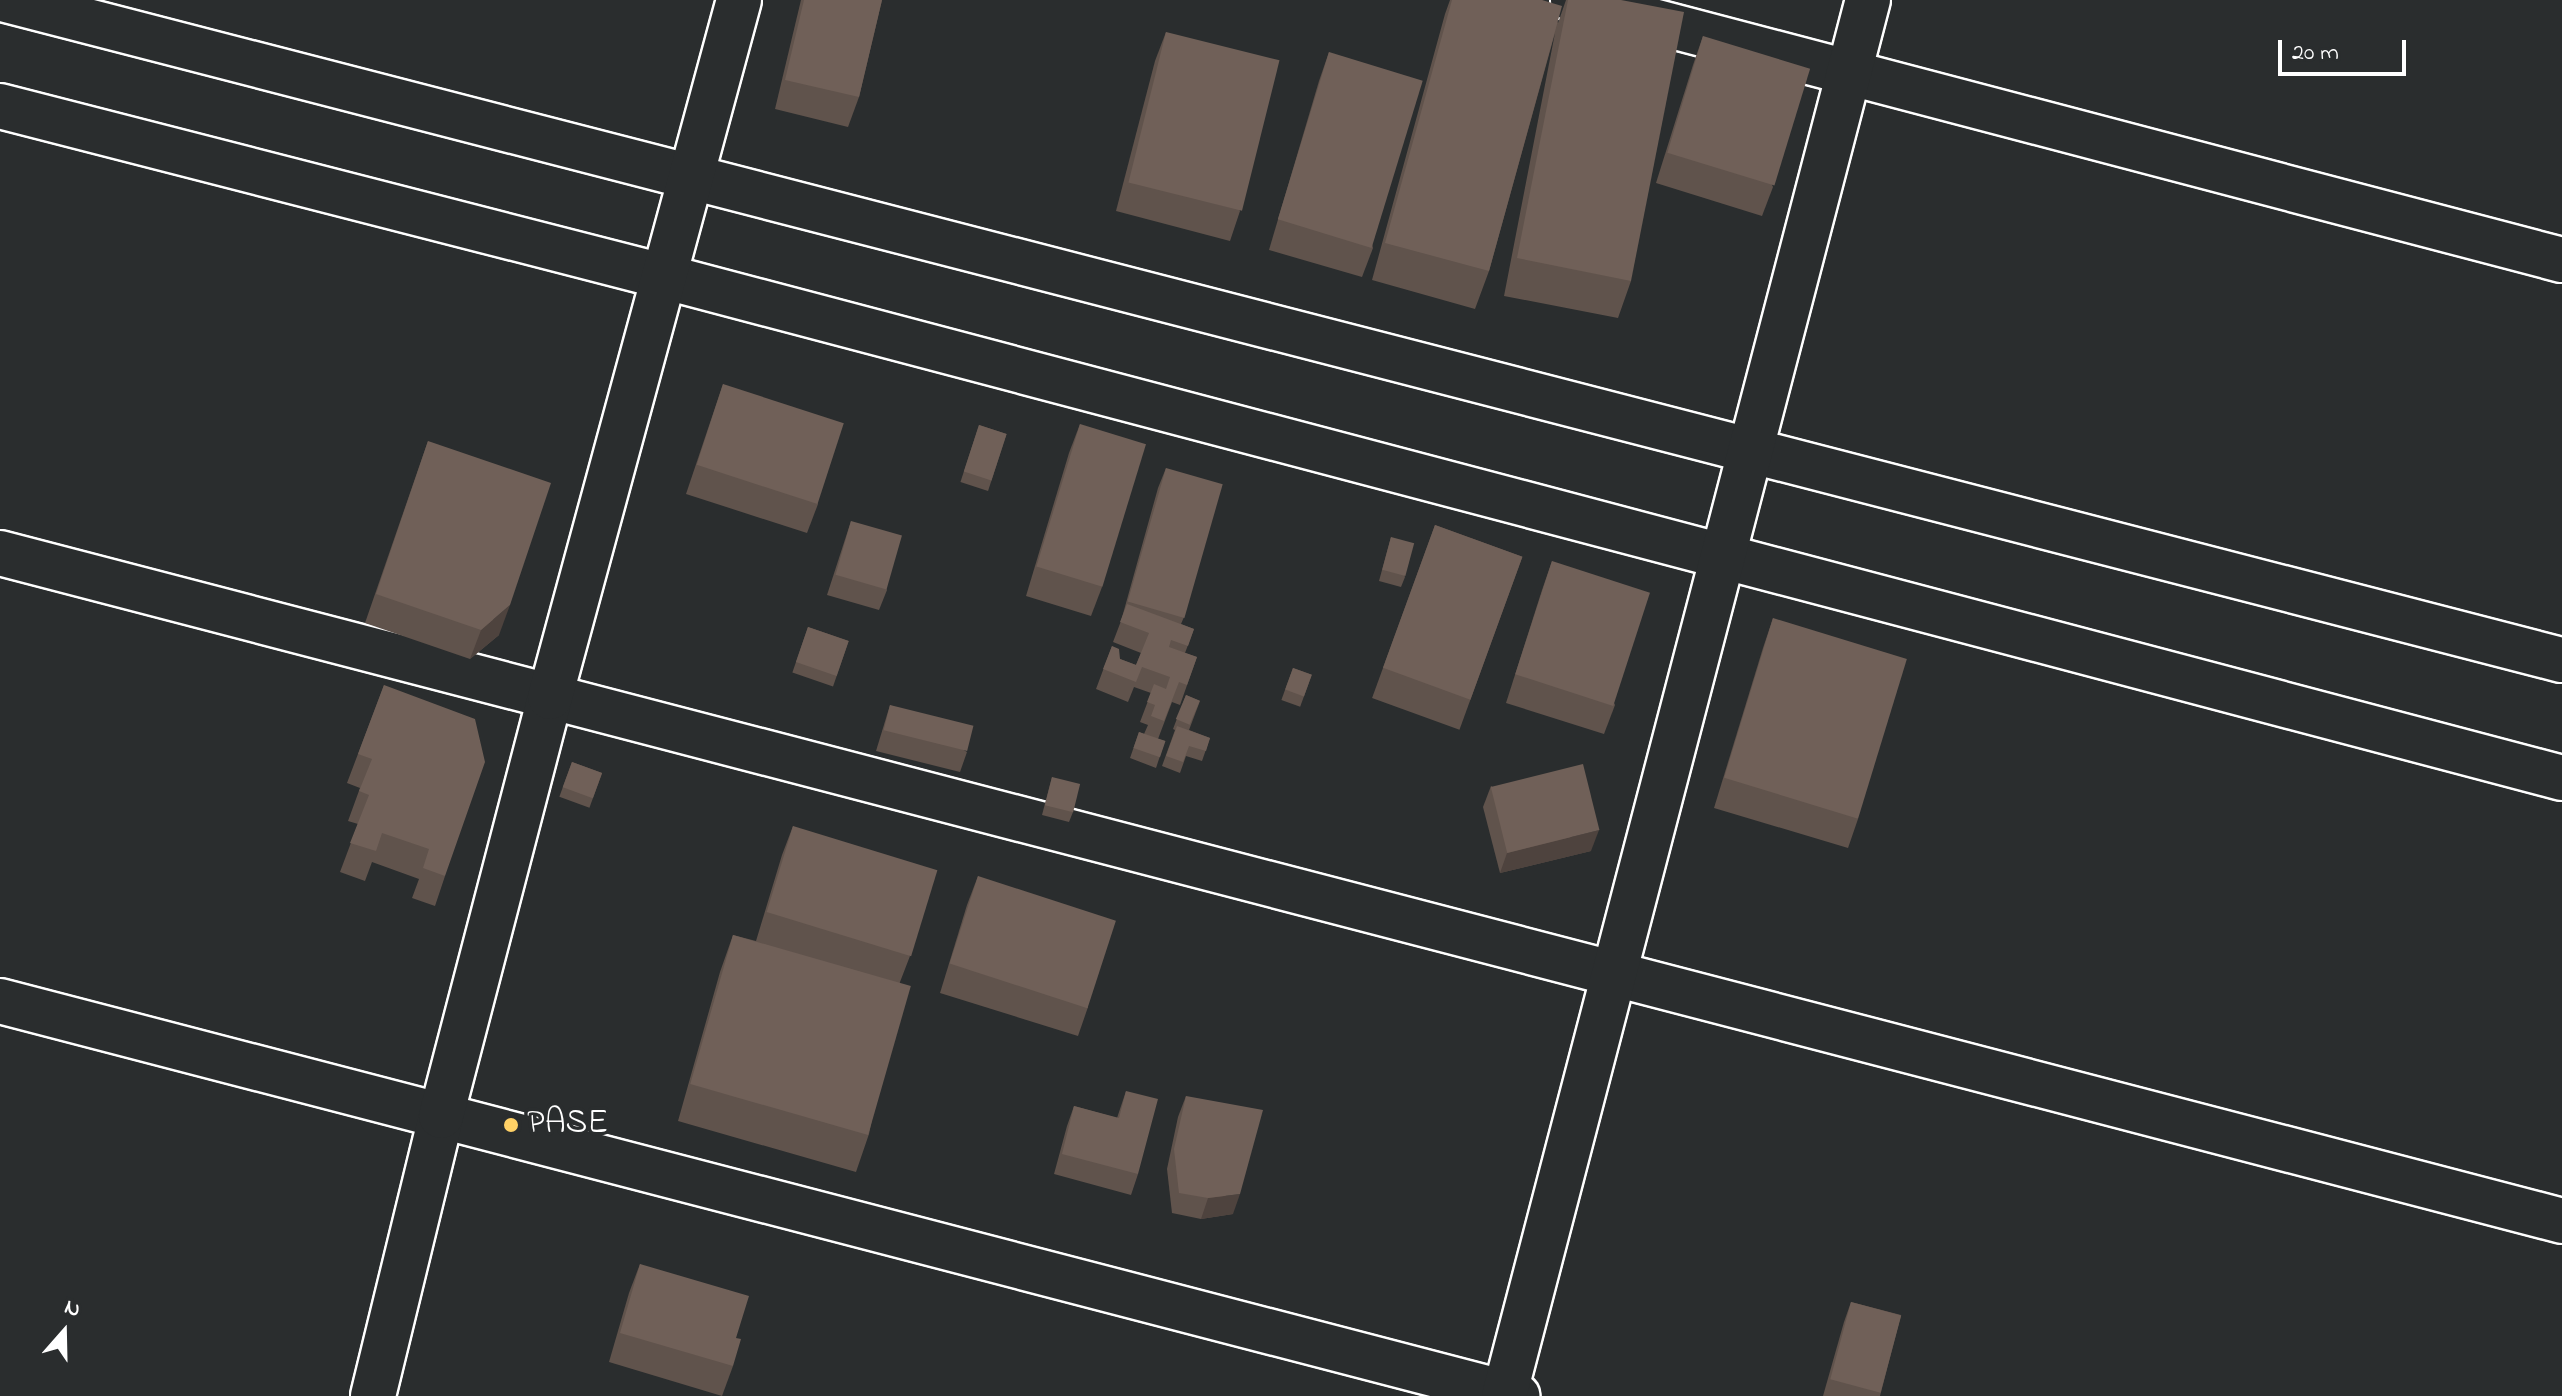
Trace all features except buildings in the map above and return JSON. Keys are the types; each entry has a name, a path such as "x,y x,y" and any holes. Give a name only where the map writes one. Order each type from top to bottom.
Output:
{"street":[{"path":"6,0 2562,660"},
{"path":"373,1396 441,1116 550,697 694,178 739,0"},
{"path":"1573,0 2562,260"},
{"path":"0,1001 1509,1395 1614,974 1868,0"},
{"path":"0,106 666,277 2562,778"},
{"path":"0,553 2562,1221"}],"place":[{"name":"PASE","path":"511,1125"}]}
